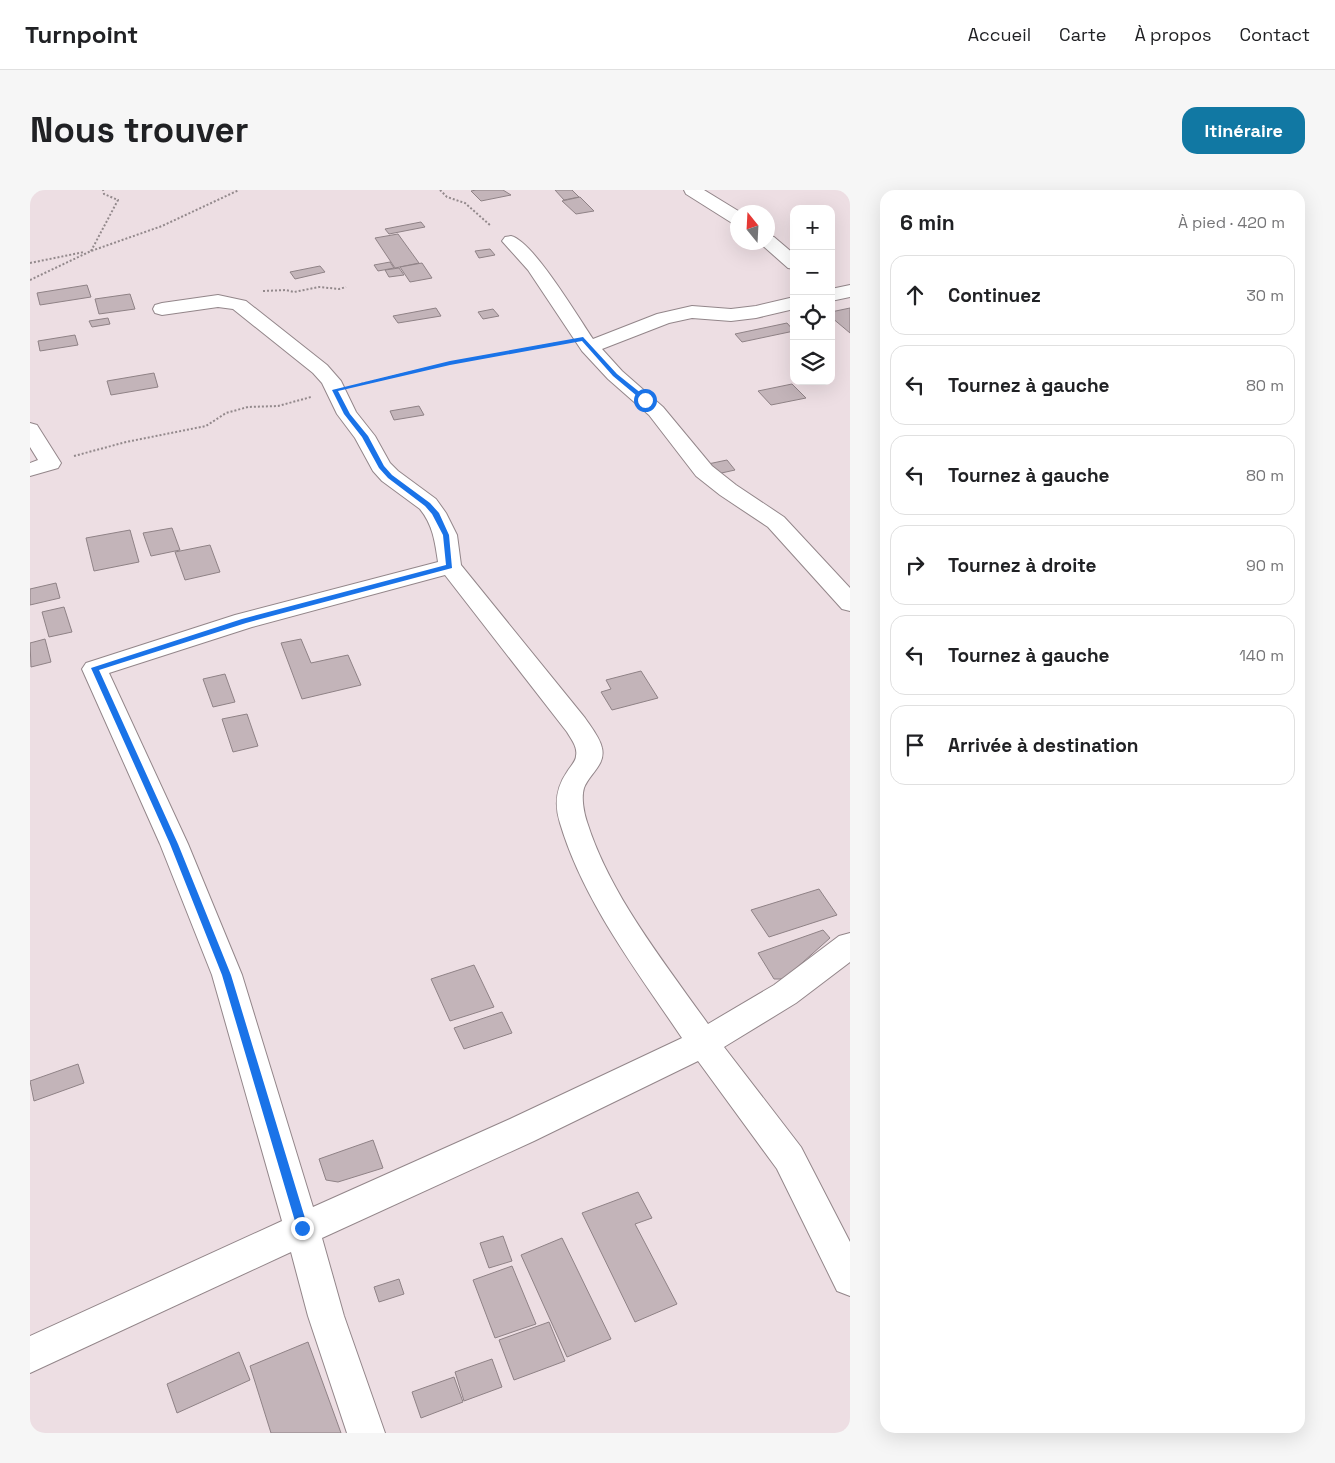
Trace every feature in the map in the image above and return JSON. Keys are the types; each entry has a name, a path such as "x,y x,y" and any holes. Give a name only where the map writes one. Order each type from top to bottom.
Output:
{"street":[{"path":"692,190 730,214"},
{"path":"511,241 535,267 586,343 615,375 656,411 704,471 728,490 776,522 850,603"},
{"path":"775,247 790,260"},
{"path":"835,294 850,291"},
{"path":"162,309 218,301 240,305 320,369 331,381 347,414 365,436 381,466 390,476 428,504 435,513 446,535 450,566 576,726 589,746 589,760 571,787 569,795 573,821 602,887 637,947 703,1043 789,1158 850,1279"},
{"path":"586,343 664,318 692,312 731,315 756,312 790,304"},
{"path":"30,429 50,463 30,470"},
{"path":"366,1433 326,1316 227,975 174,844 95,668 244,621 450,566"},
{"path":"30,1355 302,1228 522,1130 703,1043 785,994 850,945"}],"path":[{"path":"30,263 90,251 118,200 104,194 103,190"},
{"path":"30,280 90,251 162,226 239,190"},
{"path":"440,190 447,197 465,203 491,227 511,241"},
{"path":"240,305 245,298 262,291 286,290 294,292 319,286 338,289 346,287"},
{"path":"50,463 126,442 206,426 226,413 248,407 278,406 335,390 450,363 586,343"},
{"path":"844,1433 850,1430"}],"building":[{"path":"503,190 511,195 481,201 471,191"},
{"path":"555,190 572,190 579,197 564,200"},
{"path":"580,197 594,211 576,214 562,201"},
{"path":"421,222 425,227 389,234 385,229"},
{"path":"398,234 419,263 395,268 375,238"},
{"path":"490,249 495,255 479,258 475,251"},
{"path":"390,262 394,268 378,271 374,265"},
{"path":"422,263 432,278 410,282 400,267"},
{"path":"320,266 325,272 295,279 290,272"},
{"path":"399,268 404,275 389,277 385,270"},
{"path":"87,285 91,297 40,305 37,293"},
{"path":"130,294 135,309 99,314 95,299"},
{"path":"436,308 441,316 398,323 393,316"},
{"path":"850,308 850,333 835,320 835,311"},
{"path":"493,309 499,316 483,319 478,312"},
{"path":"108,318 110,324 92,327 89,321"},
{"path":"787,323 790,326 790,332 742,342 735,334"},
{"path":"75,335 78,345 40,351 38,341"},
{"path":"154,373 158,387 111,395 107,381"},
{"path":"790,384 806,398 771,405 758,391"},
{"path":"419,406 424,415 394,420 390,411"},
{"path":"727,460 735,470 717,474 708,464"},
{"path":"172,528 180,550 151,556 143,533"},
{"path":"130,530 139,562 94,571 86,538"},
{"path":"210,545 220,572 185,580 175,552"},
{"path":"56,583 60,598 30,605 30,589"},
{"path":"64,607 72,632 49,637 42,612"},
{"path":"45,639 51,662 31,667 30,643"},
{"path":"301,639 311,663 348,655 361,685 302,699 281,643"},
{"path":"641,671 658,698 612,710 601,692 611,689 606,680"},
{"path":"225,674 235,702 213,707 203,679"},
{"path":"247,714 258,746 233,752 222,719"},
{"path":"819,889 837,915 769,937 751,910"},
{"path":"823,930 830,938 784,979 774,979 758,953"},
{"path":"474,965 494,1007 450,1021 431,979"},
{"path":"502,1012 512,1033 464,1049 454,1028"},
{"path":"78,1064 84,1083 34,1101 30,1081"},
{"path":"373,1140 383,1168 338,1182 326,1180 319,1159"},
{"path":"638,1192 652,1218 635,1224 677,1304 635,1322 582,1213"},
{"path":"503,1236 512,1261 489,1268 480,1243"},
{"path":"562,1238 611,1339 567,1357 521,1255"},
{"path":"512,1266 536,1324 495,1338 473,1280"},
{"path":"399,1279 404,1294 379,1302 374,1287"},
{"path":"549,1322 565,1361 514,1380 499,1340"},
{"path":"308,1342 341,1433 271,1433 250,1366"},
{"path":"239,1352 250,1380 177,1413 167,1384"},
{"path":"492,1359 502,1387 464,1401 455,1372"},
{"path":"454,1377 463,1402 421,1418 412,1392"}],"route":[{"path":"302,1228 227,975 202,909 95,668 244,621 450,566 446,535 435,513 428,504 390,476 381,466 365,436 347,414 335,390 450,363 583,339 615,375 645,400"}]}
